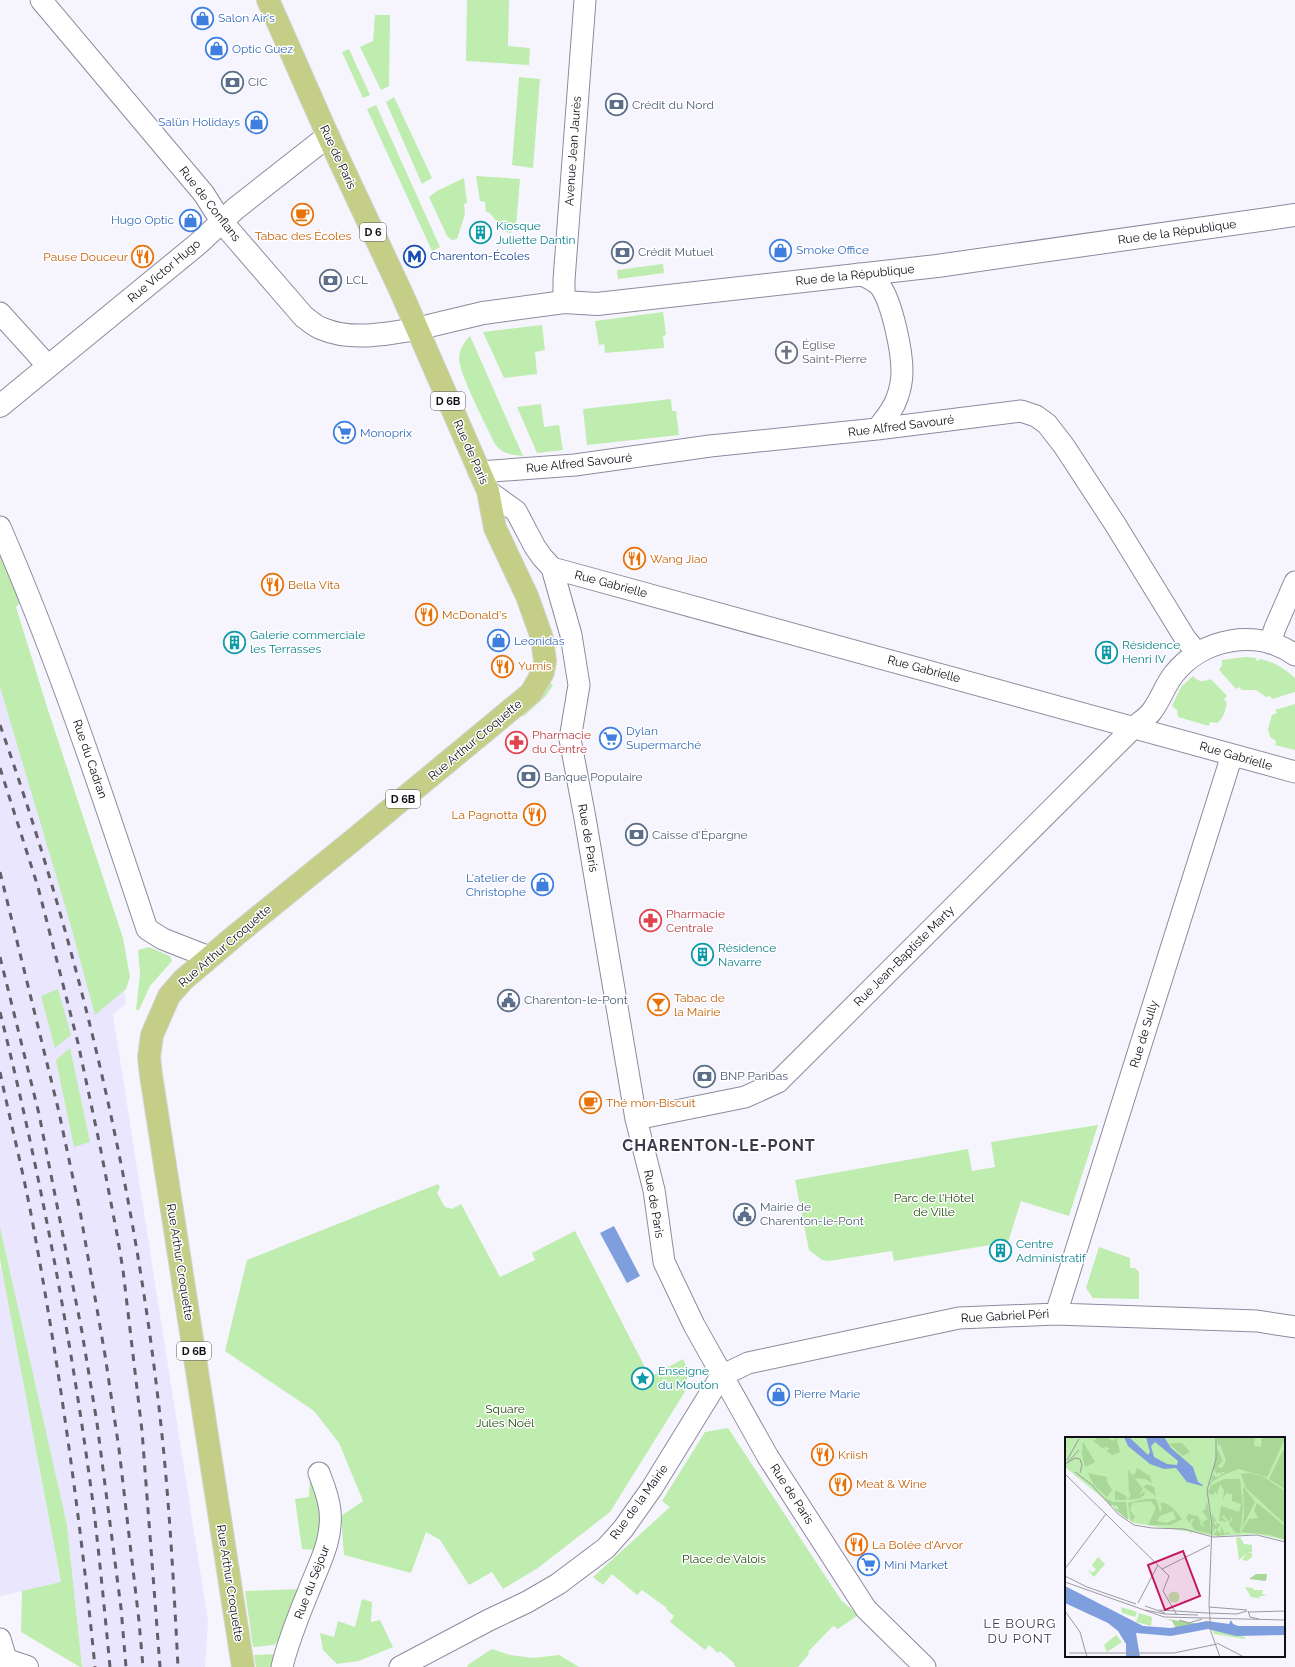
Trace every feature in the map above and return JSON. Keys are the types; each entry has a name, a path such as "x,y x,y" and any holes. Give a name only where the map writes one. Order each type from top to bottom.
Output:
{"main road":[{"name":"Rue de Paris","path":"268,0 328,136 402,294 483,481"},
{"name":"Rue Victor Hugo","path":"0,406 199,243 221,221 328,136"},
{"name":"Rue de la République","path":"416,329 482,313 564,302 597,304 950,265 1295,215"},
{"name":"Rue de Conflans","path":"221,221 304,318 321,329 339,334 380,334 416,329"},
{"name":"Rue Arthur Croquette","path":"243,1667 149,1057 152,1035 169,996 183,980 209,957 531,693 538,682 543,672 545,661 542,638 527,596 495,528 483,481"},
{"path":"2,1652 27,1667"}],"street":[{"name":"Rue de Conflans","path":"41,0 204,194 221,221"},
{"name":"Avenue Jean Jaurès","path":"564,302 564,280 585,0"},
{"path":"859,274 870,278 875,282 880,287 886,298 896,326 902,371 897,399 890,413 877,429"},
{"path":"0,313 48,366"},
{"name":"Rue Alfred Savouré","path":"483,481 575,465 710,446 877,429 1021,411 1036,416 1047,424 1064,446 1115,524 1185,638 1197,653"},
{"name":"Rue de Paris","path":"483,481 516,511 535,547 542,558 552,568 570,635 579,685 570,739 585,818 636,1119 654,1190 664,1262 694,1325 721,1376 768,1457 866,1609 925,1667"},
{"name":"Rue du Cadran","path":"0,527 43,631 91,759 147,929 163,939 209,957"},
{"name":"Rue Gabrielle","path":"552,568 1295,772"},
{"path":"1270,643 1295,582"},
{"name":"Rue Jean-Baptiste Marty","path":"636,1119 745,1097 778,1082 1134,727 1152,711 1174,674 1187,660 1197,653 1220,643 1236,639 1253,639 1270,643 1295,655"},
{"name":"Rue de Sully","path":"1056,1314 1232,755"},
{"name":"Rue Gabriel Péri","path":"721,1376 748,1363 959,1318 1056,1314 1257,1321 1295,1327"},
{"name":"Rue de la Mairie","path":"400,1667 489,1620 527,1602 558,1584 606,1548 623,1529 652,1488 721,1376"},
{"name":"Rue du Séjour","path":"282,1667 310,1588 325,1552 330,1532 330,1511 326,1490 320,1473"}],"shaded area":[{"path":"0,640 123,985 126,1003 113,1015 208,1621 205,1667 82,1667 67,1525 0,1227"},
{"path":"0,1267 2,1270 61,1583 0,1596"}],"green space":[{"path":"467,0 509,0 508,46 530,48 529,65 466,61"},
{"path":"375,15 390,15 389,86 381,90 360,47 373,41"},
{"path":"349,49 370,95 363,98 342,52"},
{"path":"519,77 540,79 533,168 512,165"},
{"path":"394,97 432,178 422,184 386,102"},
{"path":"376,105 440,247 432,251 367,109"},
{"path":"476,176 520,179 516,226 511,233 505,232 490,213 486,212 485,202 480,201"},
{"path":"464,178 467,203 464,204 465,214 457,239 452,240 447,236 429,197 437,191"},
{"path":"663,264 664,273 618,279 617,270"},
{"path":"663,312 666,335 663,336 664,348 605,353 604,344 599,345 595,321"},
{"path":"542,325 545,350 535,352 537,374 504,378 483,332"},
{"path":"470,336 523,456 504,452 495,444 468,388 460,366 459,358 463,346"},
{"path":"671,399 672,411 676,411 679,435 587,445 583,409"},
{"path":"541,404 544,427 559,425 563,450 537,453 517,407"},
{"path":"0,548 23,600 16,607 48,710 123,938 130,977 126,989 95,1015 69,919 0,687"},
{"path":"1245,657 1256,658 1256,660 1259,661 1259,659 1264,660 1283,669 1295,678 1295,692 1272,699 1270,696 1266,697 1256,690 1242,690 1239,687 1236,689 1219,670 1222,665 1222,660"},
{"path":"1193,676 1201,681 1211,679 1227,696 1224,699 1227,703 1224,714 1217,723 1210,722 1209,726 1178,717 1177,710 1172,706 1181,687"},
{"path":"550,682 553,685 545,697 524,716 519,715 542,696"},
{"path":"1295,704 1295,750 1275,745 1276,741 1270,737 1268,729 1272,715 1277,713 1275,710"},
{"path":"149,947 170,956 172,961 150,986 139,1010 136,1010 140,974 138,950"},
{"path":"58,989 71,1035 55,1048 41,996"},
{"path":"70,1048 90,1142 74,1147 56,1060"},
{"name":"Parc de l'Hôtel de Ville","path":"1098,1125 1069,1216 1021,1201 1008,1242 894,1261 892,1251 829,1261 822,1260 809,1250 795,1180 968,1149 972,1171 995,1167 991,1142"},
{"name":"Square Jules Noël","path":"438,1184 440,1187 437,1193 445,1207 452,1209 461,1204 500,1277 535,1260 532,1253 575,1231 650,1377 683,1359 688,1370 686,1390 610,1512 538,1568 503,1589 492,1572 469,1585 440,1540 426,1532 411,1573 344,1555 341,1516 363,1501 339,1443 314,1411 225,1351 247,1260"},
{"path":"0,1227 67,1525 82,1667 21,1632 22,1591 61,1582 0,1260"},
{"path":"1099,1247 1130,1258 1130,1268 1135,1268 1139,1272 1139,1299 1093,1298 1086,1288"},
{"name":"Place de Valois","path":"728,1428 841,1600 858,1615 838,1629 833,1626 808,1652 809,1654 798,1667 736,1667 734,1663 720,1651 718,1653 709,1645 705,1650 670,1622 674,1616 666,1609 667,1608 642,1590 637,1595 612,1574 603,1585 593,1577 670,1507 662,1501 705,1432"},
{"path":"310,1477 322,1508 317,1550 302,1549 295,1499 309,1497"},
{"path":"301,1589 279,1640 274,1645 253,1647 245,1591"},
{"path":"362,1599 372,1602 371,1622 380,1620 393,1647 359,1661 337,1664 323,1650 320,1633 334,1637 338,1621 355,1627"},
{"path":"492,1649 510,1655 533,1658 559,1655 579,1667 467,1667 469,1664"},
{"path":"275,1654 272,1667 256,1667 254,1655"}],"water":[{"path":"614,1226 640,1276 627,1283 600,1233"}],"railway":[{"path":"0,725 56,899 80,987 102,1076 138,1254 151,1344 165,1464 170,1522 178,1667"},
{"path":"0,768 38,887 78,1043 117,1234 123,1270 142,1431 160,1667"},
{"path":"0,872 58,1108 80,1211 105,1355 119,1449 143,1667"},
{"path":"0,957 39,1114 82,1332 97,1423 121,1608 126,1667"},
{"path":"0,1012 42,1198 76,1385 94,1511 110,1667"},
{"path":"0,1072 27,1196 60,1383 76,1496 95,1667"}],"place":[{"name":"Salon Air's","path":"203,18"},
{"name":"Optic Guez","path":"217,49"},
{"name":"CIC","path":"232,82"},
{"name":"Crédit du Nord","path":"616,105"},
{"name":"Salün Holidays","path":"256,122"},
{"name":"Tabac des Écoles","path":"303,215"},
{"name":"Hugo Optic","path":"190,220"},
{"name":"Kiosque Juliette Dantin","path":"480,233"},
{"name":"Smoke Office","path":"781,250"},
{"name":"Crédit Mutuel","path":"623,252"},
{"name":"Charenton-Écoles","path":"415,256"},
{"name":"Pause Douceur","path":"143,257"},
{"name":"LCL","path":"331,280"},
{"name":"Église Saint-Pierre","path":"787,352"},
{"name":"Monoprix","path":"345,433"},
{"name":"Wang Jiao","path":"635,559"},
{"name":"Bella Vita","path":"272,585"},
{"name":"McDonald's","path":"427,615"},
{"name":"Leonidas","path":"498,641"},
{"name":"Galerie commerciale les Terrasses","path":"234,642"},
{"name":"Résidence Henri IV","path":"1106,652"},
{"name":"Yumis","path":"502,666"},
{"name":"Dylan Supermarché","path":"611,738"},
{"name":"Pharmacie du Centre","path":"516,742"},
{"name":"Banque Populaire","path":"528,777"},
{"name":"La Pagnotta","path":"534,815"},
{"name":"Caisse d'Épargne","path":"636,835"},
{"name":"L'atelier de Christophe","path":"542,885"},
{"name":"Pharmacie Centrale","path":"651,921"},
{"name":"Résidence Navarre","path":"703,955"},
{"name":"Charenton-le-Pont","path":"508,1000"},
{"name":"Tabac de la Mairie","path":"658,1005"},
{"name":"BNP Paribas","path":"705,1076"},
{"name":"Thé mon Biscuit","path":"590,1103"},
{"name":"Mairie de Charenton-le-Pont","path":"745,1214"},
{"name":"Centre Administratif","path":"1000,1251"},
{"name":"Enseigne du Mouton","path":"643,1378"},
{"name":"Pierre Marie","path":"778,1394"},
{"name":"Kriish","path":"823,1455"},
{"name":"Meat & Wine","path":"840,1484"},
{"name":"La Bolée d'Arvor","path":"856,1545"},
{"name":"Mini Market","path":"869,1565"}],"district":[{"name":"CHARENTON-LE-PONT","path":"719,1145"},
{"name":"LE BOURG DU PONT","path":"1020,1630"}]}
